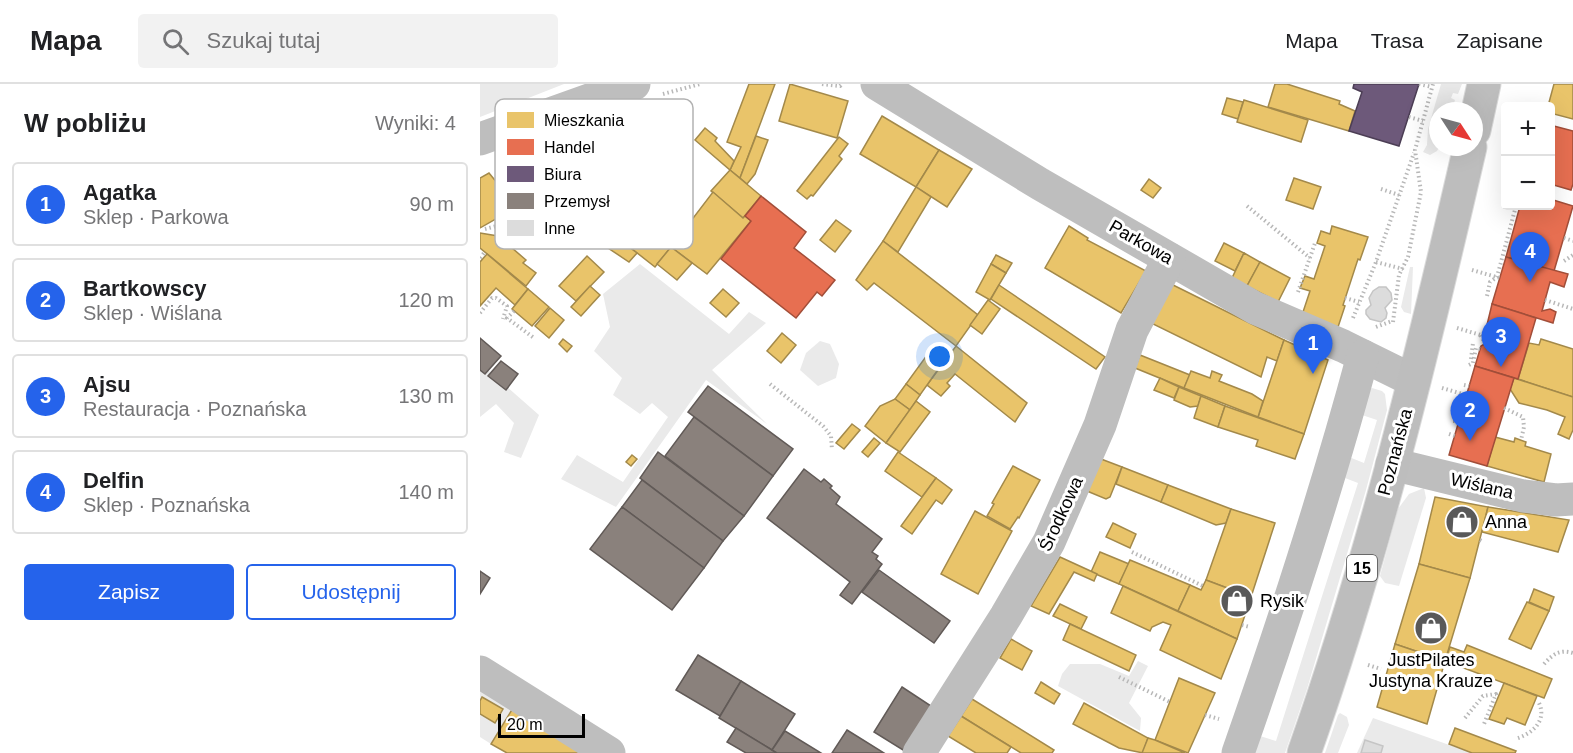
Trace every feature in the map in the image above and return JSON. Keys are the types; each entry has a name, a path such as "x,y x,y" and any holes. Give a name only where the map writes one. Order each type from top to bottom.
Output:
{"main road":[{"path":"1480,102 1484,84"},
{"name":"Poznańska","path":"1304,753 1359,582 1414,381 1442,330 1469,156"}],"street":[{"path":"592,99 634,84"},
{"name":"Parkowa","path":"877,84 1040,184 1255,308 1414,381"},
{"path":"480,139 495,134"},
{"name":"Środkowa","path":"919,753 1006,616 1049,542 1100,424 1132,330 1169,259"},
{"path":"1238,753 1264,681 1320,505 1363,356"},
{"name":"Wiślana","path":"1392,464 1522,496 1573,500"},
{"path":"480,672 609,753"}],"path":[{"path":"822,84 840,86 842,84"},
{"path":"1353,318 1376,262 1415,150 1433,86 1419,84"},
{"path":"1409,117 1423,121"},
{"path":"1415,150 1420,192 1408,257 1399,275 1392,321 1491,338"},
{"path":"1382,189 1399,195"},
{"path":"1247,206 1310,258"},
{"path":"1487,296 1490,282 1498,277 1516,210"},
{"path":"485,229 495,226"},
{"path":"1564,238 1573,242"},
{"path":"1298,292 1315,243"},
{"path":"480,258 484,253"},
{"path":"1564,261 1573,255"},
{"path":"1376,262 1403,268"},
{"path":"1471,270 1498,277"},
{"path":"480,313 492,298 496,298 507,306 503,319"},
{"path":"1345,298 1359,302"},
{"path":"1545,300 1573,309"},
{"path":"514,311 507,318 534,338"},
{"path":"1480,335 1490,330"},
{"path":"1480,335 1486,344"},
{"path":"1471,359 1473,343"},
{"path":"1469,365 1473,363 1476,348 1480,349"},
{"path":"770,384 823,426 831,436 832,450"},
{"path":"1464,385 1469,386"},
{"path":"1452,391 1466,395"},
{"path":"1504,408 1523,417 1524,427 1521,441"},
{"path":"1449,434 1455,436"},
{"path":"1132,552 1203,586"},
{"path":"1544,664 1553,653 1566,651 1573,654"},
{"path":"1368,665 1381,669"},
{"path":"1119,677 1170,702"},
{"path":"1466,718 1483,696 1496,694 1484,724"},
{"path":"1518,738 1528,735 1537,727 1542,709 1539,703"},
{"path":"1205,715 1220,720"}],"shaded area":[{"path":"480,84 564,84 526,99 495,99 495,111 480,117"},
{"path":"1441,84 1462,84 1458,94 1453,93 1451,98 1455,100 1454,102 1436,102"},
{"path":"1429,126 1429,155 1423,152 1427,145"},
{"path":"640,264 729,334 749,312 766,323 712,370 767,424 706,380 616,507 561,479 577,455 623,482 668,417 652,403 640,414 613,395 622,378 594,351 610,327 603,294"},
{"path":"1410,267 1413,267 1411,314 1404,312 1401,307"},
{"path":"820,341 830,344 839,364 836,378 818,386 800,370 806,353"},
{"path":"480,363 539,415 521,458 504,452 514,423 496,404 480,417"},
{"path":"1372,388 1385,394 1387,410 1366,490 1307,689 1285,753 1251,753 1260,736 1276,741 1358,483 1345,478 1349,457 1364,463 1377,420 1362,415 1365,392"},
{"path":"1424,488 1426,498 1399,586 1385,583 1380,576 1398,509 1409,494"},
{"path":"1138,661 1148,666 1129,703 1141,718 1140,731 1058,686 1062,674 1070,664 1100,664 1129,676"},
{"path":"480,687 515,704 491,744 480,737"},
{"path":"1340,713 1347,717 1349,725 1338,753 1325,753 1338,715"},
{"path":"1373,718 1472,753 1357,753"}],"building: Mieszkania":[{"path":"749,84 775,84 740,178 730,170 741,147 727,142"},
{"path":"790,84 848,101 837,138 779,121"},
{"path":"1275,84 1287,84 1340,101 1339,104 1355,111 1349,131 1268,107"},
{"path":"1554,84 1573,84 1573,119 1555,114 1555,102 1549,102"},
{"path":"1227,98 1243,102 1238,119 1222,114"},
{"path":"1244,100 1308,120 1301,142 1237,122"},
{"path":"882,116 939,150 916,187 860,154"},
{"path":"705,128 717,138 715,141 734,161 730,170 695,140"},
{"path":"756,136 768,140 755,174 747,184 740,178"},
{"path":"839,137 848,144 839,156 842,159 813,196 807,199 797,191"},
{"path":"939,150 972,169 947,207 916,187"},
{"path":"730,170 761,196 743,218 711,191"},
{"path":"489,173 495,180 495,219 480,228 480,178"},
{"path":"1294,178 1321,187 1313,209 1286,200"},
{"path":"1149,179 1161,188 1153,198 1141,190"},
{"path":"916,187 931,197 898,252 883,241"},
{"path":"713,192 743,218 745,216 751,221 707,274 674,249 693,249 693,218"},
{"path":"836,220 851,231 835,252 820,240"},
{"path":"1069,226 1088,238 1087,240 1146,271 1121,313 1045,268"},
{"path":"1332,226 1368,237 1360,260 1358,259 1338,327 1302,315 1310,291 1300,288 1305,276 1314,279 1325,246 1317,243 1321,231 1330,234"},
{"path":"480,233 495,236 495,249 513,249 526,260 523,263 536,273 526,286 480,248"},
{"path":"883,241 978,315 956,346 874,283 867,290 856,280"},
{"path":"1224,243 1244,253 1235,271 1215,261"},
{"path":"610,249 632,249 637,253 629,262"},
{"path":"632,249 669,249 655,267"},
{"path":"669,249 674,249 692,263 677,280 657,264"},
{"path":"1244,253 1260,262 1247,286 1232,278"},
{"path":"487,254 528,289 515,305 496,288 480,306 480,262"},
{"path":"996,255 1012,263 1006,273 991,264"},
{"path":"587,256 604,272 576,301 559,286"},
{"path":"1260,262 1290,278 1278,302 1247,286"},
{"path":"991,264 1006,273 990,300 976,292"},
{"path":"1171,284 1284,340 1277,361 1267,357 1261,377 1151,323"},
{"path":"999,285 1105,357 1096,369 991,299"},
{"path":"590,286 600,295 581,316 571,307"},
{"path":"528,289 549,307 532,326 512,309"},
{"path":"723,289 739,303 726,317 710,303"},
{"path":"988,300 1000,309 982,334 970,325"},
{"path":"550,308 564,320 549,338 535,326"},
{"path":"782,333 796,345 781,363 767,351"},
{"path":"563,339 572,346 567,352 559,344"},
{"path":"1541,339 1573,349 1573,397 1518,379 1529,343 1539,345"},
{"path":"1284,340 1328,360 1304,434 1258,417"},
{"path":"956,346 1027,403 1015,422 955,374 947,383 950,386 941,396 927,385"},
{"path":"930,351 944,361 920,395 906,384"},
{"path":"1140,355 1190,375 1184,388 1135,368"},
{"path":"1191,371 1210,378 1212,371 1222,375 1219,381 1252,394 1263,401 1258,417 1184,388"},
{"path":"1160,378 1179,387 1174,398 1154,390"},
{"path":"1514,378 1573,397 1573,430 1569,439 1558,434 1565,417 1519,403 1510,389"},
{"path":"906,384 920,395 910,410 895,399"},
{"path":"1179,387 1201,396 1198,406 1190,407 1174,400"},
{"path":"1201,396 1225,406 1218,427 1194,418"},
{"path":"895,399 910,410 886,443 865,426 880,406"},
{"path":"916,401 930,412 900,452 886,443"},
{"path":"1225,406 1304,434 1295,459 1256,446 1258,440 1218,427"},
{"path":"852,424 860,430 844,449 836,443"},
{"path":"1495,437 1514,442 1515,438 1526,442 1525,446 1551,454 1544,482 1487,466"},
{"path":"874,438 880,443 868,457 862,452"},
{"path":"898,452 936,478 922,497 885,471"},
{"path":"632,455 637,459 631,466 626,462"},
{"path":"1101,459 1122,467 1110,497 1106,499 1087,491"},
{"path":"1013,466 1040,480 1019,518 1010,529 987,516"},
{"path":"1122,467 1168,485 1161,502 1116,484"},
{"path":"936,478 952,490 942,504 936,500 912,534 901,526"},
{"path":"1168,485 1231,509 1226,523 1216,525 1161,502"},
{"path":"1435,497 1488,507 1470,578 1419,564"},
{"path":"1488,507 1569,520 1558,552 1482,532"},
{"path":"1231,509 1275,523 1251,597 1206,580"},
{"path":"975,511 1012,531 978,594 941,574"},
{"path":"1113,523 1136,534 1130,548 1106,537"},
{"path":"1100,552 1129,564 1119,584 1091,572"},
{"path":"1060,557 1097,574 1094,581 1074,572 1049,614 1031,606"},
{"path":"1130,560 1190,585 1178,611 1119,584"},
{"path":"1419,564 1470,578 1445,661 1395,644"},
{"path":"1206,580 1251,597 1237,639 1178,611 1190,585 1201,590"},
{"path":"1123,586 1237,639 1221,679 1160,650 1171,625 1163,622 1152,627 1150,631 1111,613"},
{"path":"1534,589 1554,597 1549,611 1529,602"},
{"path":"1527,602 1549,611 1531,649 1509,639"},
{"path":"1060,604 1087,617 1081,629 1053,616"},
{"path":"1070,624 1136,655 1129,671 1063,640"},
{"path":"1011,639 1032,651 1022,670 1000,658"},
{"path":"1395,644 1445,661 1427,724 1377,707"},
{"path":"1467,645 1552,679 1544,698 1445,661 1450,647 1464,652"},
{"path":"1179,678 1215,693 1188,753 1155,740"},
{"path":"1041,682 1060,694 1054,704 1035,693"},
{"path":"1504,683 1537,696 1525,725 1507,718 1504,724 1489,719"},
{"path":"482,697 503,709 495,723 480,714"},
{"path":"972,699 1054,750 1052,753 1021,753 961,716"},
{"path":"1084,703 1148,738 1143,753 1119,748 1073,724"},
{"path":"513,708 587,753 507,753 491,744"},
{"path":"961,716 1011,747 1007,753 976,753 948,736"},
{"path":"1455,728 1516,751 1515,753 1472,753 1449,744"},
{"path":"1148,738 1155,740 1185,753 1142,753"}],"building: Handel":[{"path":"1555,126 1573,131 1571,190 1555,185"},
{"path":"761,196 806,232 794,248 835,280 822,296 817,292 796,318 721,259 751,221 745,216"},
{"path":"1555,201 1573,206 1554,271 1506,257 1519,210 1555,210"},
{"path":"1506,257 1568,274 1564,287 1550,282 1542,311 1550,309 1556,312 1553,323 1492,304"},
{"path":"1492,304 1536,318 1518,379 1475,366 1481,346 1491,338 1492,334 1487,325"},
{"path":"1475,366 1514,378 1487,466 1449,455"}],"building: Biura":[{"path":"1354,84 1419,84 1399,146 1349,131 1362,92 1353,88"}],"building: Przemysł":[{"path":"480,338 501,356 485,374 480,370"},
{"path":"501,361 518,374 506,390 488,376"},
{"path":"708,386 793,449 773,476 688,412"},
{"path":"694,417 773,476 744,516 665,456"},
{"path":"658,452 744,516 723,541 640,478"},
{"path":"804,469 821,482 824,479 832,486 830,488 840,497 836,504 882,539 872,552 878,556 876,559 882,564 852,604 840,595 850,582 767,518"},
{"path":"642,480 723,541 704,568 622,507"},
{"path":"622,507 704,568 672,610 590,549"},
{"path":"879,570 950,621 934,643 862,592"},
{"path":"480,571 490,578 480,594"},
{"path":"698,655 741,681 720,716 676,690"},
{"path":"741,681 795,714 772,750 719,718"},
{"path":"902,687 931,706 903,750 874,732"},
{"path":"736,728 777,753 746,753 727,742"},
{"path":"847,730 884,753 832,753"},
{"path":"785,731 821,753 777,753 772,750"}],"building: Inne":[{"path":"1379,287 1386,287 1391,293 1392,300 1385,308 1386,318 1381,322 1370,319 1366,314 1366,310 1371,305 1369,298"},
{"path":"1365,740 1383,746 1381,753 1361,753"}],"place":[{"name":"Delfin","path":"1530,282"},
{"name":"Ajsu","path":"1501,367"},
{"name":"Agatka","path":"1313,374"},
{"name":"Bartkowscy","path":"1470,441"},
{"name":"Anna","path":"1462,522"},
{"name":"Rysik","path":"1237,601"},
{"name":"JustPilates Justyna Krauze","path":"1431,628"}]}
